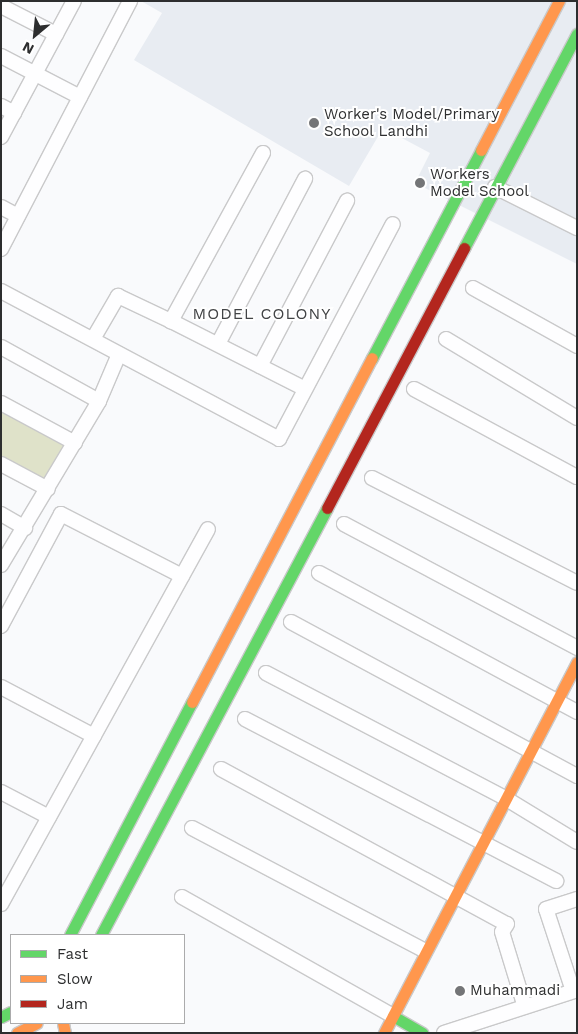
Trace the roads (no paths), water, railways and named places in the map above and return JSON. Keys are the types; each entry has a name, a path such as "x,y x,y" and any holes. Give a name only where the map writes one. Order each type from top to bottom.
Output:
{"street":[{"path":"1,137 74,1"},
{"path":"1,249 130,1"},
{"path":"71,934 559,1"},
{"path":"1,6 56,34"},
{"path":"102,934 324,521 495,187 577,34"},
{"path":"1,56 80,97"},
{"path":"1,106 14,113"},
{"path":"171,321 263,153"},
{"path":"218,344 305,179"},
{"path":"495,187 577,228"},
{"path":"260,366 347,201"},
{"path":"1,207 18,216"},
{"path":"1,291 279,439 393,224"},
{"path":"473,288 577,346"},
{"path":"93,339 118,296 218,344 305,389"},
{"path":"446,340 577,418"},
{"path":"1,347 99,401"},
{"path":"2,562 25,528 99,401 119,354"},
{"path":"414,389 577,477"},
{"path":"1,403 75,443"},
{"path":"1,464 48,489"},
{"path":"372,478 577,583"},
{"path":"1,514 25,528"},
{"path":"1,626 61,514 182,576"},
{"path":"344,524 577,648"},
{"path":"1,904 208,529"},
{"path":"318,573 577,712"},
{"path":"292,622 529,752 577,776"},
{"path":"384,1033 481,843 577,662"},
{"path":"266,673 505,798 577,842"},
{"path":"1,687 94,736"},
{"path":"245,719 556,881"},
{"path":"221,769 453,897 507,924 502,932 525,1007"},
{"path":"1,792 49,817"},
{"path":"192,828 425,951"},
{"path":"182,897 423,1033"},
{"path":"444,1033 575,991 546,909 577,899"},
{"path":"17,1033 35,1024"}],"place":[{"name":"Worker's Model/Primary School Landhi","path":"314,123"},
{"name":"Workers Model School","path":"420,183"},
{"name":"Muhammadi","path":"460,991"}],"district":[{"name":"MODEL COLONY","path":"262,314"}]}
